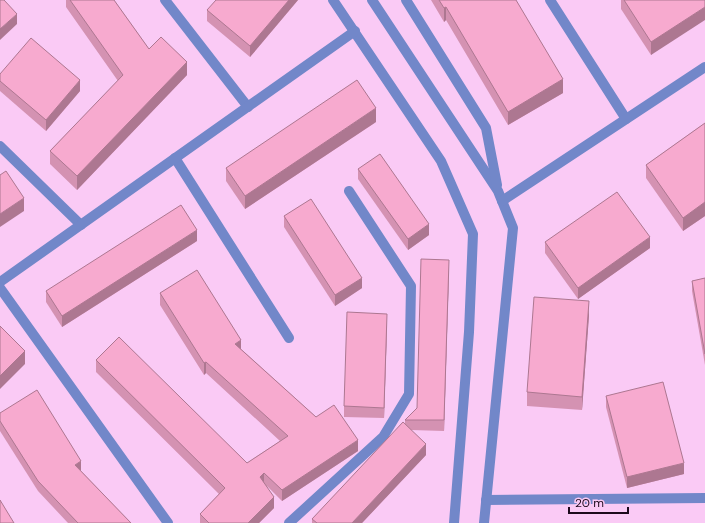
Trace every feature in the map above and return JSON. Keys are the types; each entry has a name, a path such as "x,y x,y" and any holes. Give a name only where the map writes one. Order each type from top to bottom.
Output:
{"street":[{"path":"165,0 248,107"},
{"path":"333,0 441,161 473,234 470,332 454,523"},
{"path":"372,0 500,196"},
{"path":"406,0 486,128 500,196 513,228 484,523"},
{"path":"550,0 626,119"},
{"path":"0,282 355,31"},
{"path":"500,196 626,119 705,67"},
{"path":"0,146 81,225"},
{"path":"175,158 289,338"},
{"path":"289,523 383,437 409,394 411,286 349,190"},
{"path":"0,288 168,523"},
{"path":"486,500 705,498"}],"building":[{"path":"0,0 4,0 17,14 0,29"},
{"path":"70,0 114,0 149,49 161,37 187,62 77,176 50,151 123,75"},
{"path":"216,0 289,0 250,46 207,10"},
{"path":"439,0 516,0 563,79 508,112 446,7 444,8"},
{"path":"624,0 705,0 705,7 651,42"},
{"path":"31,38 80,80 46,120 0,81 0,74"},
{"path":"357,80 376,108 245,196 226,168"},
{"path":"705,123 705,202 683,218 646,165"},
{"path":"380,154 429,224 408,239 358,169"},
{"path":"6,171 24,198 0,214 0,175"},
{"path":"617,192 650,237 578,288 545,242"},
{"path":"311,199 362,278 335,295 284,216"},
{"path":"181,205 197,230 62,316 46,291"},
{"path":"421,259 449,260 444,420 405,420 417,408"},
{"path":"197,270 241,340 235,344 316,417 334,405 358,440 282,490 264,473 260,477 274,497 248,523 209,523 200,514 225,488 96,360 119,337 247,463 288,436 206,362 204,363 160,293"},
{"path":"705,278 705,354 692,281"},
{"path":"534,297 589,301 582,397 527,392"},
{"path":"347,312 387,314 384,408 344,406"},
{"path":"0,326 25,351 0,376"},
{"path":"663,382 684,463 627,477 606,396"},
{"path":"37,390 81,461 75,465 131,523 78,523 38,481 0,421 0,413"},
{"path":"403,422 426,444 352,523 317,523 312,519"},
{"path":"0,500 14,523 0,523"}]}
